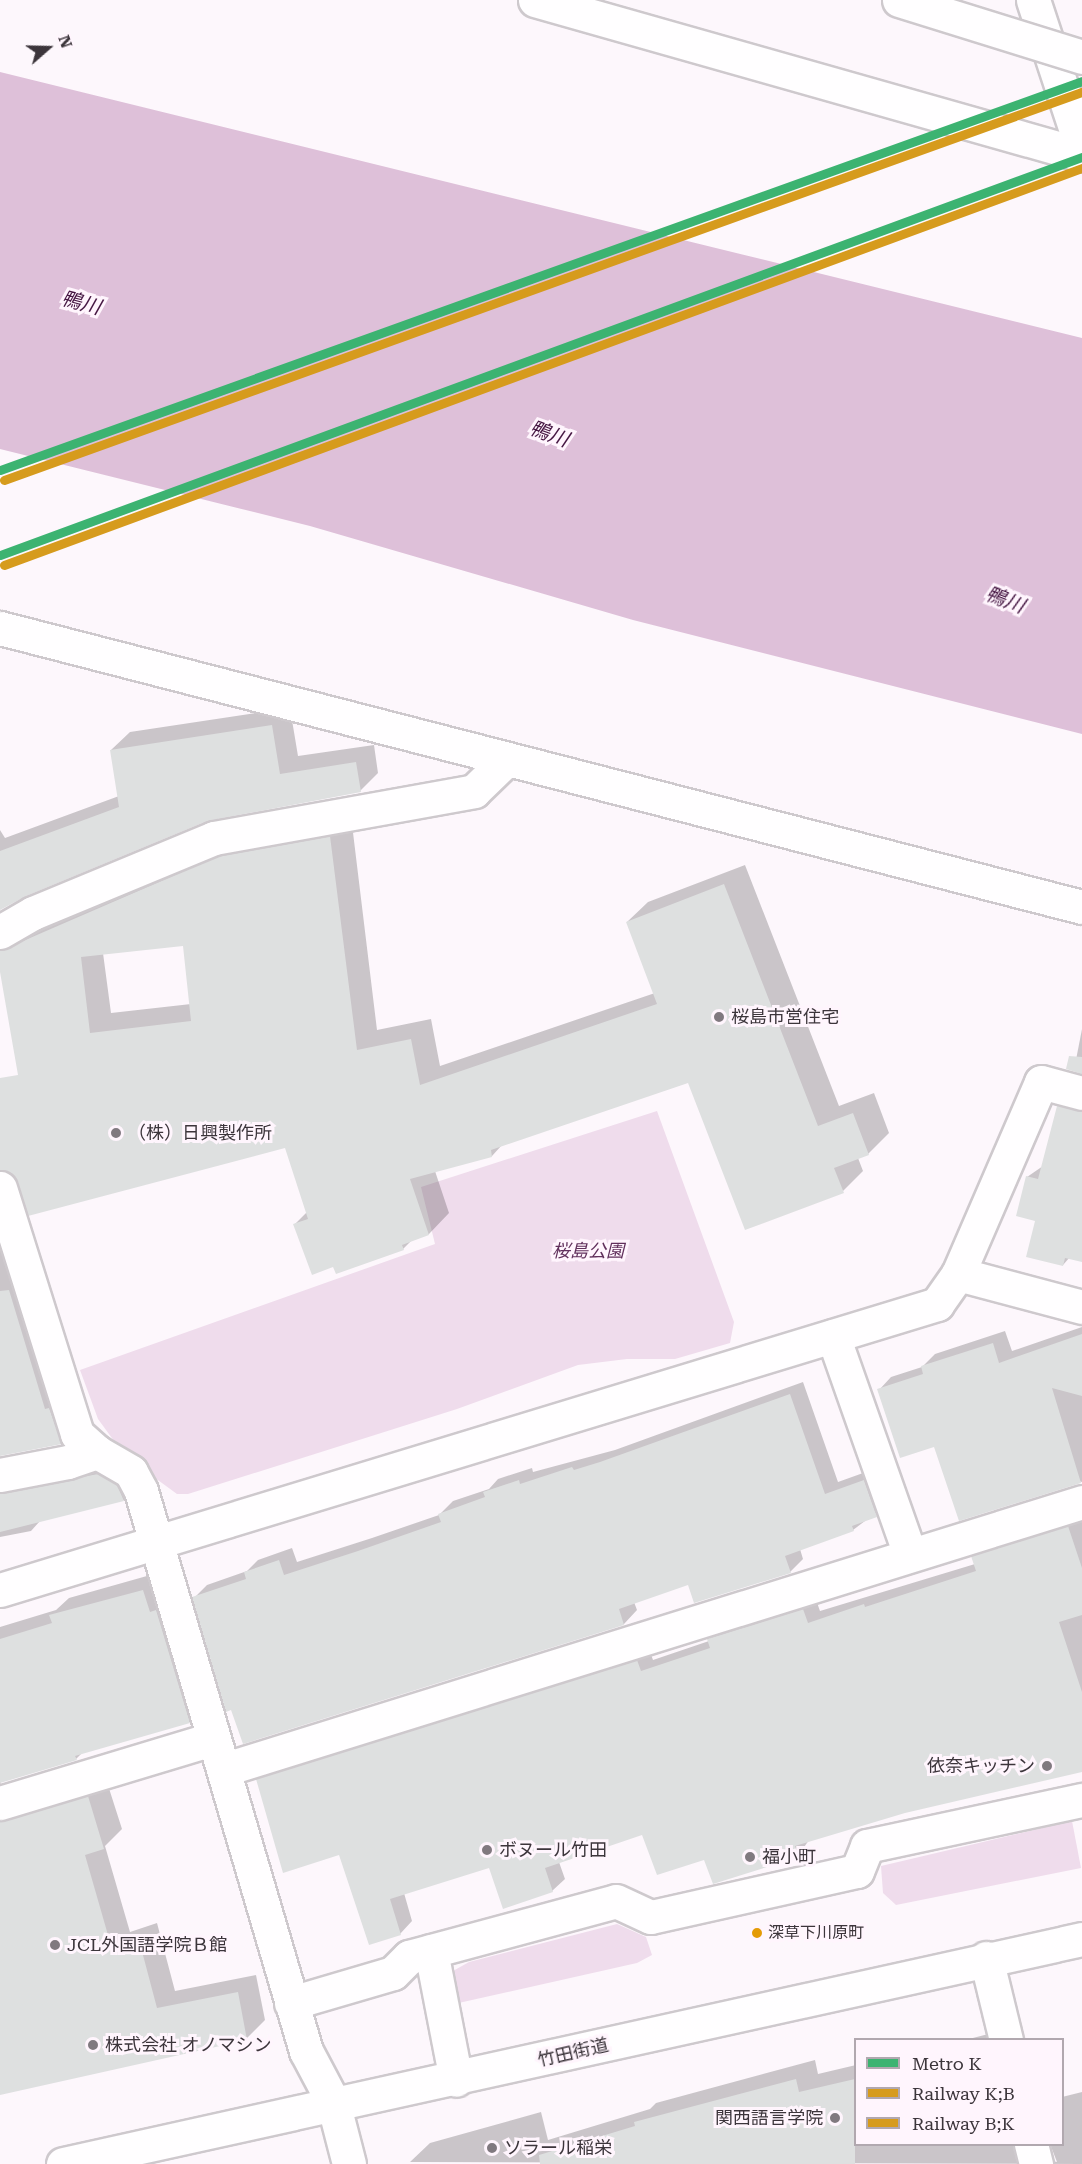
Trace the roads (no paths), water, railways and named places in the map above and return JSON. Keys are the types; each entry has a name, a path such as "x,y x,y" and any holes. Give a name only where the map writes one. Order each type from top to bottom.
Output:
{"main road":[{"path":"535,0 1082,155"},
{"path":"899,0 1082,57"},
{"path":"1033,0 1082,149"},
{"path":"0,628 1082,907"},
{"path":"0,932 33,913 214,838 474,791 506,760"},
{"path":"0,1590 936,1304 958,1274 1041,1082 1082,1093"},
{"path":"0,1188 77,1434 97,1452 131,1472 141,1491 212,1739 225,1769 291,2003 306,2051 333,2102 349,2164"},
{"path":"958,1274 1082,1307"},
{"path":"832,1336 910,1556"},
{"path":"0,1475 68,1462 97,1452"},
{"path":"225,1769 1082,1502"},
{"path":"0,1803 212,1739"},
{"path":"291,2003 393,1973 408,1957 616,1901 651,1917 857,1871 867,1846 1082,1800"},
{"name":"竹田街道","path":"63,2164 150,2154 333,2102 456,2080 986,1958 1082,1939"},
{"path":"431,1951 456,2080"},
{"path":"986,1958 1006,2038"},
{"path":"1031,2146 1036,2164"}],"water":[{"name":"鴨川","path":"0,72 1082,338 1082,734 633,620 310,526 0,449"}],"metro line":[{"name":"K","path":"0,470 1082,81"},
{"name":"K","path":"0,555 1082,157"}],"rail line":[{"name":"B;K","path":"4,480 1082,92"},
{"name":"K;B","path":"4,565 1082,168"}],"place":[{"name":"桜島市営住宅","path":"719,1017"},
{"name":"（株）日興製作所","path":"116,1133"},
{"name":"依奈キッチン","path":"1047,1766"},
{"name":"ボヌール竹田","path":"487,1850"},
{"name":"福小町","path":"750,1857"},
{"name":"深草下川原町","path":"757,1933"},
{"name":"JCL外国語学院Ｂ館","path":"55,1945"},
{"name":"株式会社 オノマシン","path":"93,2045"},
{"name":"関西語言学院","path":"835,2118"},
{"name":"ソラール稲栄","path":"492,2148"}],"park label":[{"name":"桜島公園","path":"588,1251"}]}
